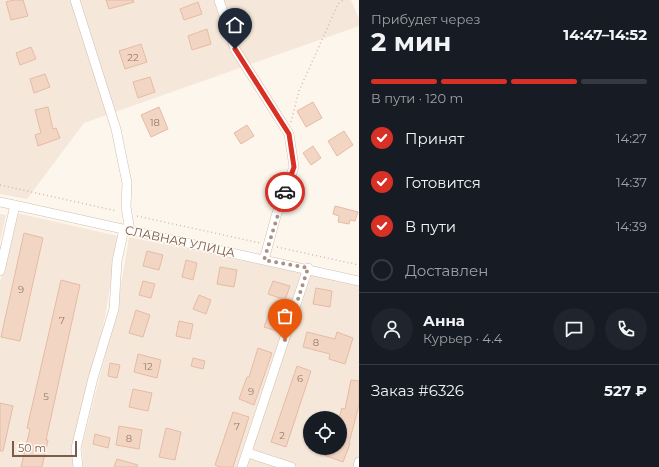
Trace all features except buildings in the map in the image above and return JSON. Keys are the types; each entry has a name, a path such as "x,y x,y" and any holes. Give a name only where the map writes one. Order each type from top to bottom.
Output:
{"street":[{"path":"75,0 116,130 127,183 127,230 117,261 114,309 93,378 76,448 78,467"},
{"path":"219,0 235,49 289,134 294,167 264,260"},
{"name":"СЛАВНАЯ УЛИЦА","path":"0,202 264,260 308,268 359,281"},
{"path":"0,271 14,205"},
{"path":"242,467 248,453 308,268"},
{"path":"248,453 291,467"},
{"path":"358,467 359,462"}],"path":[{"path":"289,134 299,90 339,0"},
{"path":"338,4 343,0"},
{"path":"0,185 359,265"}],"shaded area":[{"path":"0,0 351,0 359,19 359,26 84,123 27,199 0,194"},
{"path":"17,213 118,236 105,318 73,445 73,467 0,467 0,282"},
{"path":"0,214 6,215 0,242"},
{"path":"129,237 359,285 359,467 83,467 82,446 117,309"}],"way so far":[{"path":"285,192 276,216 264,260 308,268 285,340"}],"route":[{"path":"235,49 289,134 294,167 285,192"}]}
